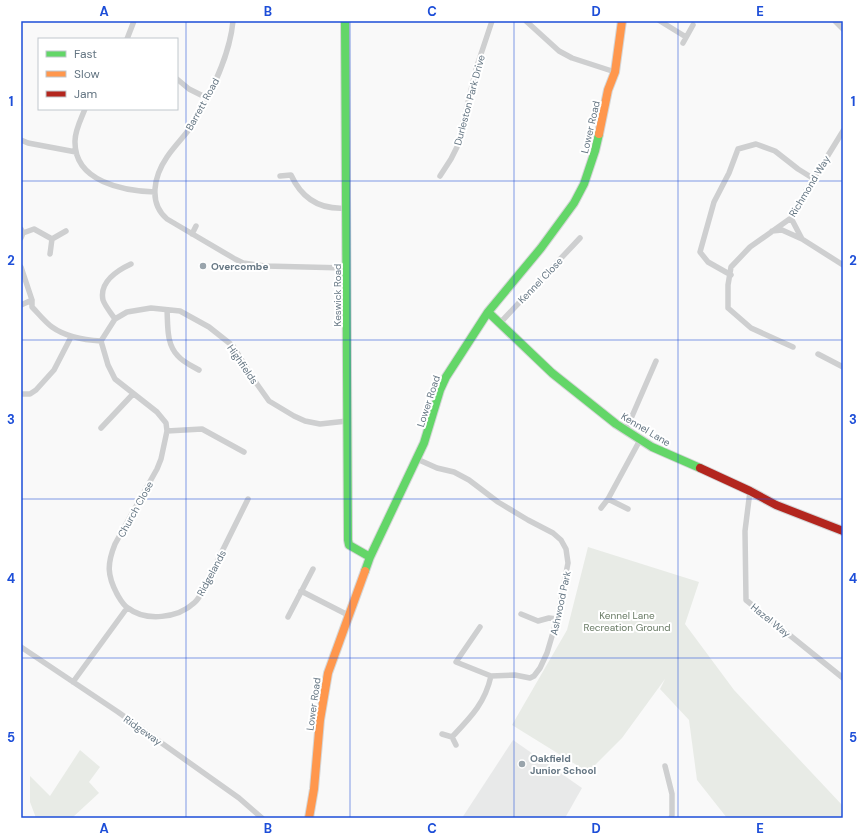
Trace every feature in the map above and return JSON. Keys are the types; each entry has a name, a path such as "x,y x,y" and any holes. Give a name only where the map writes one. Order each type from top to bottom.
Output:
{"street":[{"path":"127,38 134,21"},
{"name":"Barrett Road","path":"233,21 226,58 207,98 190,129 165,159 158,175 155,192 156,205 162,214 192,234 243,263 265,266 346,268"},
{"name":"Keswick Road","path":"345,21 348,543 350,546 370,557"},
{"name":"Durleston Park Drive","path":"440,176 452,159 457,148 477,66 492,21"},
{"path":"526,21 559,51 572,58 615,72"},
{"name":"Lower Road","path":"309,817 314,789 320,720 328,673 348,614 370,557 417,459 430,428 440,390 446,377 488,312 541,248 578,196 584,184 591,165 608,90 615,72 622,21"},
{"path":"660,21 686,37"},
{"path":"835,21 843,29"},
{"path":"683,43 693,25"},
{"path":"178,80 189,89 207,98"},
{"path":"85,110 75,136 76,152 84,168 104,182 126,190 155,192"},
{"name":"Richmond Way","path":"793,347 751,328 728,308 728,285 732,267 750,247 791,218 843,131"},
{"path":"21,140 28,143 76,152"},
{"path":"731,275 708,262 700,252 714,202 730,173 738,149 756,144 775,151 798,169 814,179"},
{"path":"287,170 299,190 310,200 329,209 346,208"},
{"path":"280,176 290,175"},
{"path":"791,218 802,239"},
{"path":"192,234 196,226"},
{"path":"22,233 34,229 52,239"},
{"path":"771,231 782,230 802,239 843,265"},
{"path":"52,239 66,231"},
{"name":"Kennel Close","path":"500,323 580,238"},
{"path":"50,254 52,239"},
{"path":"101,341 115,319 105,304 103,298 105,285 120,269 131,264"},
{"path":"21,268 32,300 32,307 52,327 71,337 84,340 101,341"},
{"path":"21,306 32,300"},
{"name":"Highfields","path":"115,319 127,312 151,308 180,311 203,324 233,346 269,401 305,421 320,424 347,421"},
{"path":"167,310 168,337 176,355 199,370"},
{"name":"Kennel Lane","path":"488,312 552,373 616,424 640,440 652,447 750,491 776,505 843,531"},
{"path":"21,394 30,394 36,390 54,370 71,337"},
{"path":"101,341 112,375 133,394 157,412 166,423 167,431 202,429 244,452"},
{"path":"818,354 842,367"},
{"path":"626,430 656,360"},
{"path":"101,428 133,394"},
{"name":"Church Close","path":"127,608 117,593 110,578 110,557 115,544 157,469 161,459 167,431"},
{"path":"601,508 608,499 640,440"},
{"name":"Ashwood Park","path":"417,459 437,468 454,472 469,480 498,502 553,533 561,540 566,549 568,563 557,619 547,653 540,668 534,676 530,678 515,675 491,676 456,662 480,627"},
{"name":"Hazel Way","path":"750,491 745,531 746,600 843,678"},
{"name":"Ridgelands","path":"127,608 142,615 153,617 176,613 194,603 201,594 248,499"},
{"path":"608,499 628,509"},
{"path":"288,616 312,569"},
{"path":"301,591 348,614"},
{"path":"73,682 127,608"},
{"path":"520,614 538,621 549,618 557,619"},
{"name":"Ridgeway","path":"21,647 239,798 262,818"},
{"path":"452,737 481,705 489,687 491,676"},
{"path":"442,734 452,737 456,745"},
{"path":"665,766 672,794 671,818"}],"shaded area":[{"name":"Oakfield Junior School","path":"513,740 582,788 565,818 462,818"}],"green space":[{"name":"Kennel Lane Recreation Ground","path":"588,547 699,582 685,624 734,690 843,806 843,818 727,818 697,780 689,720 660,689 665,679 622,738 588,772 512,725 567,630"},
{"path":"80,750 100,767 89,782 99,793 73,818 36,818 30,802 30,776 50,796"}],"traffic: fast":[{"path":"345,21 348,540 349,545 370,557"},
{"path":"365,571 370,557 424,443 440,390 446,377 488,312 541,248 574,203 584,184 599,134"},
{"path":"488,312 552,373 616,424 652,447 700,468"}],"traffic: slow":[{"path":"599,134 608,90 615,72 622,21"},
{"path":"309,818 314,789 320,720 328,673 365,571"}],"traffic: jam":[{"path":"700,468 750,491 776,505 843,531"}],"place":[{"name":"Overcombe","path":"203,266"},
{"name":"Oakfield Junior School","path":"522,764"}]}
